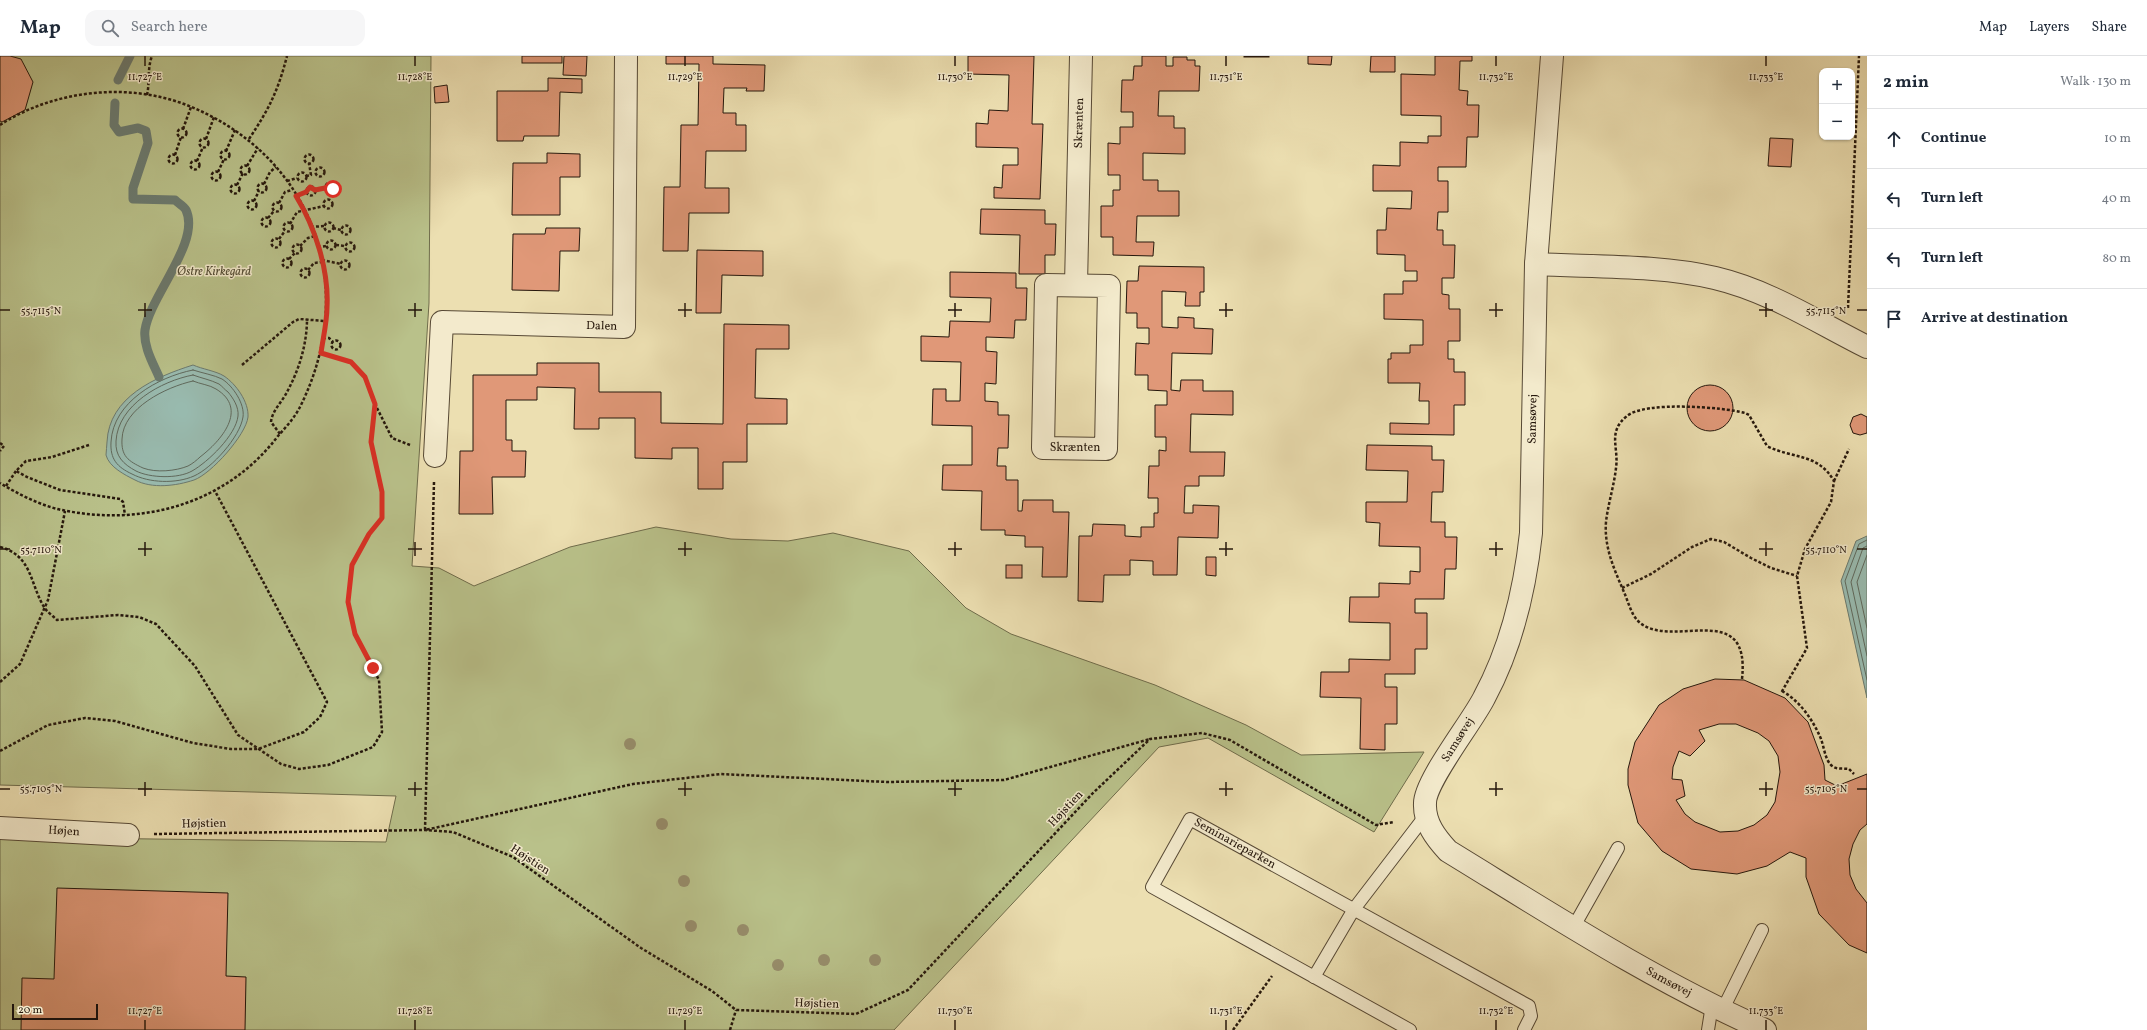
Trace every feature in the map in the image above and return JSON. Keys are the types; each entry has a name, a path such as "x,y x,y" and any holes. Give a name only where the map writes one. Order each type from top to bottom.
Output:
{"street":[{"name":"Dalen","path":"435,456 442,322 624,327 626,56"},
{"name":"Skrænten","path":"1076,285 1081,56"},
{"name":"Samsøvej","path":"1552,56 1536,264 1531,533 1527,562 1519,604 1496,675 1484,700 1433,780 1424,802 1426,815 1434,836 1448,851 1719,1015 1765,1030"},
{"path":"1536,264 1664,270 1714,278 1748,288 1795,308 1867,347"},
{"name":"Skrænten","path":"1046,285 1076,285 1109,286 1106,449 1043,448 1046,285"},
{"name":"Højen","path":"0,828 128,834"}],"lane":[{"path":"1314,977 1354,909 1426,815"},
{"name":"Seminarieparken","path":"1410,1030 1152,887 1190,819 1529,1006 1531,1016 1524,1030"},
{"path":"1574,928 1618,848"},
{"path":"1708,1030 1719,1015 1762,930"}],"path":[{"path":"147,95 149,85 148,67 152,56"},
{"path":"249,139 270,108 287,56"},
{"path":"1847,337 1859,56"},
{"path":"0,125 42,104 84,94 128,92 172,100 214,117 249,139 258,148 287,181 305,211 323,261 327,306 321,353 300,409 263,456 215,492 167,510 116,517 65,511 25,497 0,482"},
{"path":"181,137 178,132 180,129 183,129 192,107"},
{"path":"197,161 203,147 209,144 206,139 214,117"},
{"path":"175,155 181,137 186,134 183,129"},
{"path":"224,159 220,155 223,151 226,151 235,130"},
{"path":"203,147 200,145 200,141 206,139"},
{"path":"242,173 247,174 249,172 247,166 253,153 258,148"},
{"path":"218,172 224,159 229,156 226,151"},
{"path":"309,163 311,175"},
{"path":"237,185 242,173 241,168 247,166"},
{"path":"259,192 266,190 264,184 270,172 276,167"},
{"path":"297,178 298,173 301,172 306,176"},
{"path":"287,181 297,178 302,181 306,176 316,173"},
{"path":"254,201 259,192 257,189 258,185 264,184"},
{"path":"296,196 306,192 309,188 313,188 315,190 325,188"},
{"path":"274,211 272,206 279,203 286,192 292,190"},
{"path":"306,192 311,196 314,194 315,190"},
{"path":"268,218 274,211 281,210 279,203"},
{"path":"279,239 285,231 291,230 290,224 297,212 324,206"},
{"path":"311,227 324,226 327,223 330,223 333,228 341,230"},
{"path":"285,231 284,224 290,224"},
{"path":"324,226 325,230 329,232 333,228"},
{"path":"295,253 294,247 300,246 308,238 315,236"},
{"path":"327,246 331,241 336,245 346,246"},
{"path":"318,247 327,246 329,249 333,249 336,245"},
{"path":"289,259 295,253 301,252 300,246"},
{"path":"308,270 314,263 323,261 341,264"},
{"path":"242,365 293,322 299,319 326,321"},
{"path":"280,434 271,422 272,416 286,394 297,371 307,333 307,319"},
{"path":"323,338 329,338 333,342"},
{"path":"321,353 351,362 365,377 375,404 392,438 435,456 425,830"},
{"path":"0,548 8,549 27,566 44,608 57,620 118,615 139,617 156,624 195,666 238,736 281,764 299,769 328,765 373,747 382,732 379,680 355,634 348,602 352,565 369,534 382,518 382,492 371,442 375,404"},
{"path":"1742,678 1741,651 1732,638 1719,633 1704,630 1668,632 1652,630 1642,624 1634,616 1611,563 1606,522 1616,470 1615,430 1619,423 1634,411 1673,406 1745,412 1749,415 1768,447 1818,462 1827,469 1834,481"},
{"path":"0,443 4,448 0,451"},
{"path":"6,486 16,471 26,461 52,457 89,445"},
{"path":"1849,449 1834,481 1831,502 1805,549 1797,576 1807,648 1782,692 1800,705 1810,718 1820,737 1830,764 1837,768 1849,768 1854,774"},
{"path":"16,471 60,490 120,499 123,502 125,515"},
{"path":"0,751 48,725 84,718 115,721 193,743 231,749 258,749 304,732 320,717 327,702 215,492"},
{"path":"0,682 20,664 48,600 65,511"},
{"path":"1622,588 1651,574 1692,547 1711,539 1724,542 1771,568 1797,576"},
{"name":"Højstien","path":"425,830 633,784 721,774 887,782 1004,780 1150,739 1202,733 1230,740 1376,825 1426,815"},
{"name":"Højstien","path":"128,834 425,830 453,832 514,857 641,948 712,992 736,1010 856,1014 908,990 1094,793 1150,739"},
{"path":"1233,1030 1284,960"},
{"path":"730,1030 736,1010"}],"green space":[{"name":"Østre Kirkegård","path":"0,56 431,56 429,303 412,566 439,568 474,586 570,547 656,527 731,539 788,541 833,533 909,551 966,608 1011,634 1155,685 1246,725 1301,755 1424,752 1374,832 1208,738 1159,747 894,1030 0,1030 0,837 386,842 396,796 0,785"}],"water":[{"path":"193,365 217,373 229,379 241,394 248,411 248,417 241,434 227,453 218,462 194,480 172,485 156,486 142,483 127,476 110,463 106,455 110,426 116,413 125,401 136,391 164,376"},
{"path":"1867,536 1867,698 1841,581 1856,541"}],"building":[{"path":"0,56 10,56 21,59 33,82 25,110 2,122 0,121"},
{"path":"522,56 562,56 562,63 522,63"},
{"path":"564,56 587,56 586,76 563,75"},
{"path":"666,56 713,56 713,64 765,65 764,91 746,91 747,88 724,88 723,113 736,113 736,125 746,125 746,151 706,151 705,188 729,188 729,213 689,213 688,251 663,251 664,187 680,187 681,125 698,125 699,64 666,64"},
{"path":"968,56 1034,56 1032,124 1043,124 1040,199 994,198 994,187 1002,188 1003,165 1018,165 1018,148 976,147 976,123 988,124 989,110 1008,111 1009,75 968,74"},
{"path":"1142,56 1166,56 1166,66 1173,66 1173,57 1187,57 1187,60 1195,60 1195,66 1200,66 1199,91 1159,91 1158,116 1174,116 1174,128 1185,128 1185,154 1143,153 1143,180 1158,180 1158,191 1179,191 1179,216 1137,216 1136,242 1154,242 1153,256 1113,255 1113,237 1101,237 1101,206 1113,206 1113,190 1120,190 1120,175 1108,175 1108,143 1120,144 1120,127 1133,127 1133,112 1121,112 1122,80 1133,80 1134,66 1142,66"},
{"path":"1269,56 1269,57 1244,57"},
{"path":"1308,56 1332,56 1331,65 1308,64"},
{"path":"1371,56 1395,56 1395,72 1370,72"},
{"path":"1435,56 1472,56 1472,61 1460,61 1459,90 1468,91 1467,105 1479,105 1478,137 1467,137 1466,167 1438,167 1438,181 1448,181 1448,212 1438,212 1437,230 1443,230 1443,245 1455,245 1454,278 1442,278 1442,294 1449,295 1449,309 1460,309 1460,341 1448,341 1448,359 1454,359 1454,372 1465,372 1465,405 1454,405 1454,435 1390,434 1390,423 1429,424 1429,401 1419,401 1420,383 1388,383 1388,359 1391,359 1391,353 1410,353 1410,345 1423,345 1423,320 1384,319 1384,294 1403,294 1403,281 1417,281 1417,271 1405,271 1405,255 1377,254 1377,230 1386,230 1387,208 1411,209 1412,191 1373,191 1373,165 1400,166 1400,142 1428,143 1428,136 1441,136 1441,116 1401,115 1401,74 1435,75"},
{"path":"548,78 582,79 582,93 560,92 559,136 524,136 523,141 497,141 497,91 548,91"},
{"path":"447,85 449,102 435,103 434,87"},
{"path":"1770,138 1793,139 1791,167 1768,166"},
{"path":"547,153 580,154 580,177 560,177 560,215 512,215 513,163 547,163"},
{"path":"981,209 1045,210 1045,224 1056,224 1055,255 1045,255 1045,274 1019,274 1020,235 980,234"},
{"path":"546,228 580,228 579,251 560,251 559,291 512,290 513,234 545,234"},
{"path":"697,250 763,251 763,276 722,275 721,313 696,313"},
{"path":"1139,266 1204,267 1204,292 1200,292 1200,306 1185,306 1186,292 1162,291 1162,327 1178,328 1178,317 1194,318 1194,328 1213,329 1212,354 1172,353 1171,390 1180,391 1181,380 1203,380 1203,391 1233,391 1233,415 1191,414 1190,452 1225,452 1224,476 1199,476 1199,486 1185,486 1184,513 1193,513 1193,505 1219,506 1218,538 1178,537 1177,575 1153,575 1153,561 1130,560 1130,575 1104,575 1103,602 1078,601 1079,536 1092,536 1093,524 1125,525 1125,536 1141,537 1141,527 1154,527 1154,513 1158,513 1158,498 1148,498 1149,466 1159,466 1159,450 1166,451 1166,437 1155,437 1155,405 1167,405 1167,391 1148,390 1148,375 1135,375 1136,343 1149,344 1149,328 1137,328 1137,313 1126,313 1127,281 1138,281"},
{"path":"950,272 1016,273 1016,288 1027,288 1026,320 1015,320 1014,338 986,337 986,351 997,352 996,384 985,383 985,401 998,402 998,415 1009,415 1008,448 998,448 997,466 1006,466 1006,480 1018,480 1018,511 1022,511 1023,500 1053,500 1053,512 1069,512 1067,577 1042,577 1043,547 1025,547 1025,536 1005,535 1005,530 981,530 982,491 942,490 943,465 972,465 972,426 932,425 933,389 946,389 946,401 960,401 961,362 921,361 921,336 949,337 950,321 990,322 991,298 950,297"},
{"path":"724,324 789,325 789,349 756,349 755,398 787,399 787,424 747,424 747,462 723,462 723,489 698,489 698,448 672,448 672,459 635,458 635,418 599,418 599,429 574,429 575,388 537,387 537,400 506,400 506,440 512,440 512,451 526,451 525,477 492,477 493,514 459,514 460,451 473,451 473,375 537,375 537,363 599,363 599,392 661,392 661,423 723,424"},
{"path":"1710,385 1723,389 1729,395 1733,408 1729,421 1723,427 1710,431 1697,427 1691,421 1687,408 1691,395 1697,389"},
{"path":"1861,414 1867,417 1867,433 1860,435 1853,433 1850,425 1853,417"},
{"path":"1367,445 1432,446 1432,460 1444,460 1443,492 1432,492 1431,522 1445,522 1445,537 1457,537 1456,569 1445,569 1444,599 1415,599 1415,613 1427,613 1427,649 1415,649 1415,674 1385,674 1385,687 1397,687 1397,724 1385,724 1385,750 1360,749 1361,698 1320,697 1321,672 1349,672 1349,659 1390,660 1390,623 1349,622 1350,597 1379,597 1379,583 1410,584 1410,571 1420,572 1420,547 1379,546 1380,523 1366,522 1366,502 1407,502 1408,471 1366,470"},
{"path":"1206,557 1216,557 1216,576 1206,575"},
{"path":"1006,565 1022,565 1022,578 1006,578"},
{"path":"1715,679 1744,680 1785,698 1808,722 1824,765 1825,780 1837,786 1867,774 1867,824 1860,830 1853,844 1849,859 1850,875 1856,889 1867,903 1867,953 1849,945 1819,914 1806,877 1806,858 1790,852 1767,866 1737,874 1691,869 1662,851 1638,823 1628,785 1628,769 1635,742 1659,705 1683,689","holes":["1719,724 1736,724 1758,733 1769,741 1778,756 1780,772 1775,802 1767,815 1754,825 1738,831 1720,832 1695,822 1685,814 1676,800 1685,796 1682,780 1672,779 1673,767 1679,751 1690,756 1705,741 1699,730"]},
{"path":"57,888 228,893 226,976 246,977 245,1030 21,1030 22,978 54,979"}],"waterway":[{"path":"118,80 130,56"},
{"path":"115,103 114,125 119,132 138,128 146,131 148,143 133,188 133,199 175,200 186,210 189,223 187,237 181,253 156,301 149,316 145,330 147,348 159,377"}],"route":[{"path":"333,189 330,192 325,188 315,190 310,187 306,192 296,196 307,214 322,259 327,306 321,353 351,362 365,377 375,404 371,442 376,472 382,492 382,518 369,534 352,565 348,602 355,634 373,668"}]}
